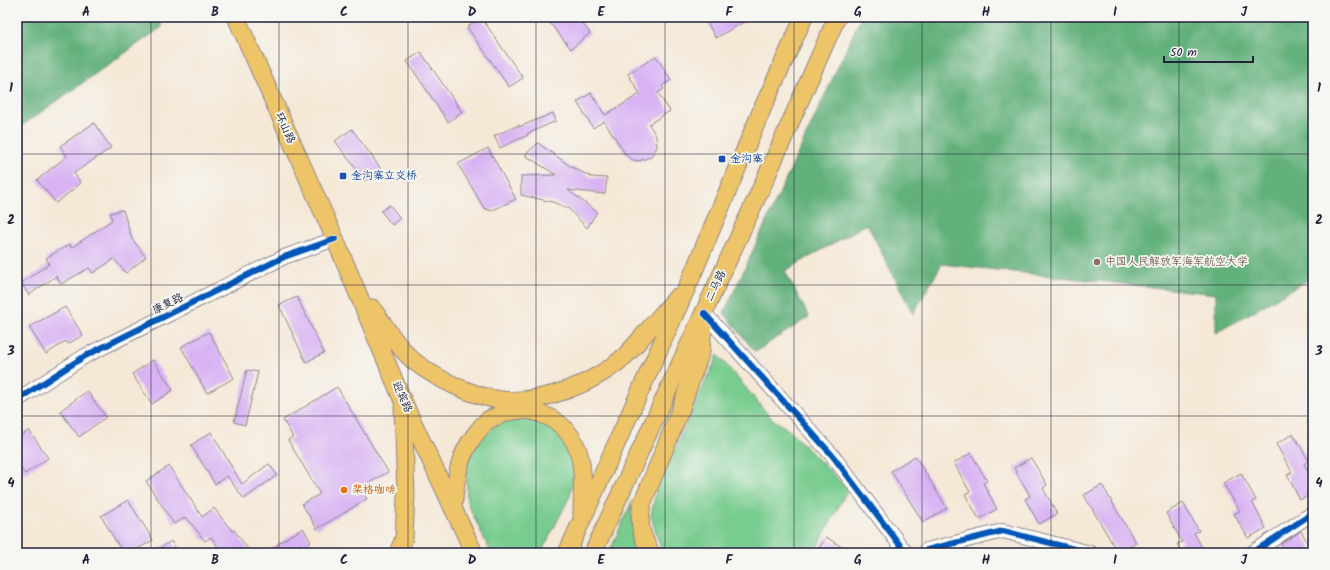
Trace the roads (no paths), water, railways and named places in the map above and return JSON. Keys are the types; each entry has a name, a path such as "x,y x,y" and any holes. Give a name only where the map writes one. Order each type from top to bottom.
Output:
{"main road":[{"name":"环山路","path":"236,17 335,239"},
{"path":"567,553 688,285 763,107 804,17"},
{"name":"二马路","path":"593,553 764,182 837,17"},
{"name":"迎宾路","path":"335,239 402,399 474,553"},
{"path":"351,277 392,336 415,362 438,378 454,386 479,395 501,400 545,397 591,379 625,356 688,285"},
{"path":"652,553 641,532 639,518 642,504 680,411 701,351 704,313"},
{"path":"398,553 404,538 406,495 402,399"},
{"path":"454,509 456,476 465,452 474,436 489,420 506,412 522,410 541,413 556,421 569,433 581,464 582,521"}],"street":[{"name":"康复路","path":"17,400 85,356 284,257 335,239"},
{"path":"704,313 832,455 906,553"},
{"path":"1252,553 1313,513"},
{"path":"925,553 927,550 1003,531 1090,553"}],"place":[{"name":"金沟寨","path":"722,159"},
{"name":"金沟寨立交桥","path":"343,176"},
{"name":"中国人民解放军海军航空大学","path":"1097,262"},
{"name":"棐格咖啡","path":"344,490"}]}
